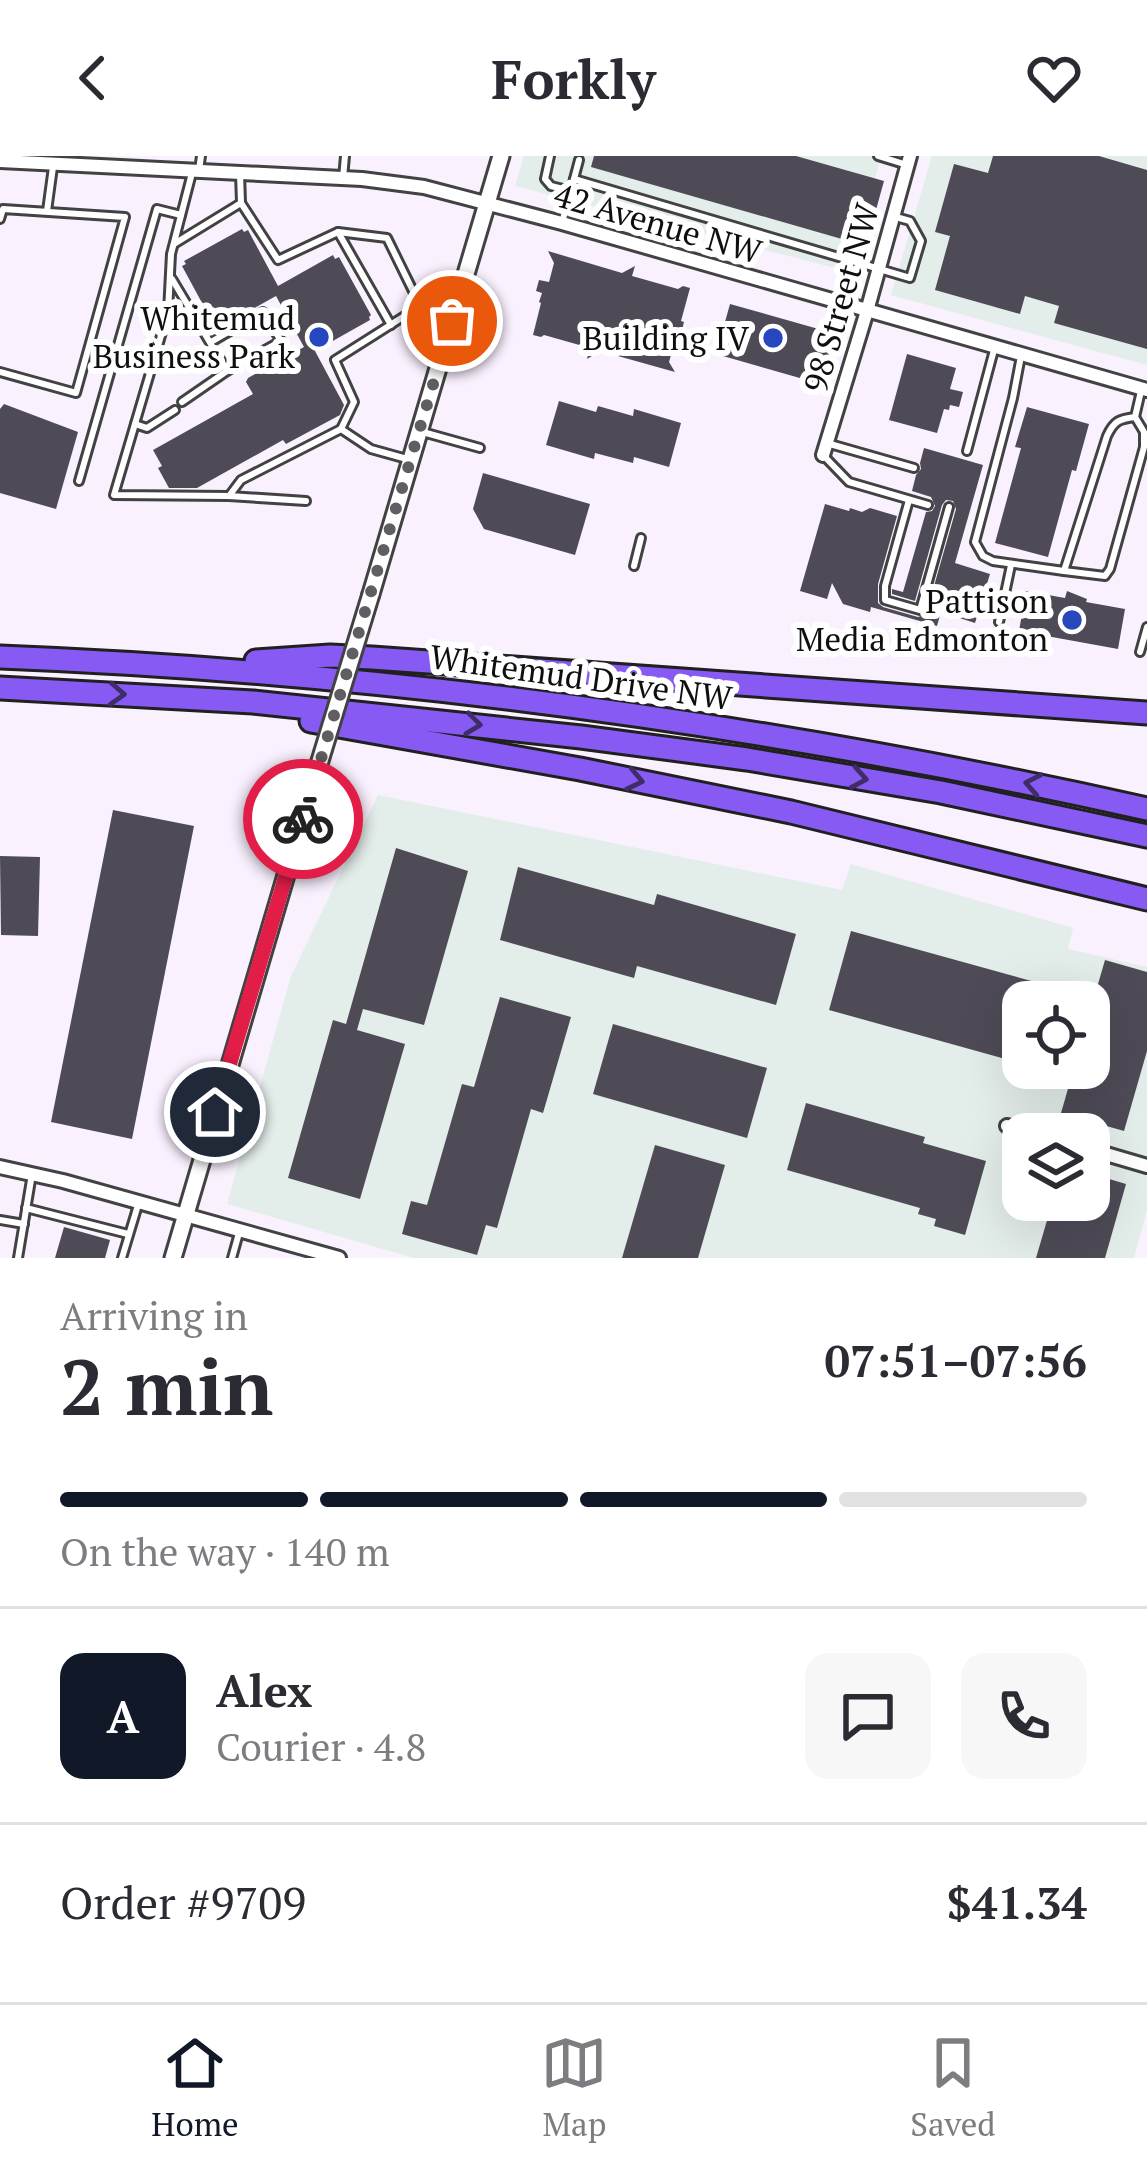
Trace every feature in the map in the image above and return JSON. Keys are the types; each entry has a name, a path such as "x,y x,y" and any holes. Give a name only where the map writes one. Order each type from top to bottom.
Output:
{"highway":[{"path":"176,667 330,656 372,658 1147,716"},
{"name":"Whitemud Drive NW","path":"0,657 387,684 858,750 1147,809"},
{"name":"Whitemud Drive NW","path":"0,688 254,702 459,722 747,759 941,792 1147,836"},
{"path":"254,702 314,722 791,812 1142,900"}],"street":[{"path":"173,1258 501,156"},
{"name":"98 Street NW","path":"825,449 909,160"},
{"name":"42 Avenue NW","path":"0,161 198,165 404,184 562,223 1144,389"},
{"path":"1110,1155 1147,1166"},
{"path":"0,1168 139,1201 339,1258"}],"lane":[{"path":"343,178 345,156"},
{"path":"550,156 545,179 551,186 571,191"},
{"path":"878,156 909,160"},
{"path":"562,223 579,160"},
{"path":"47,211 53,164"},
{"path":"198,165 174,244 168,312 113,495 306,501"},
{"path":"240,172 241,203 278,260 338,232 387,238 414,293 414,310"},
{"path":"574,179 910,278 921,242 910,221 893,217"},
{"path":"174,244 241,203"},
{"path":"0,219 2,209 125,217 76,393 0,372"},
{"path":"80,481 157,209 181,215"},
{"path":"338,232 391,325"},
{"path":"170,276 227,371"},
{"path":"229,496 241,480 341,429 354,402 335,360 414,310 452,321"},
{"path":"182,402 281,340 263,312 211,342"},
{"path":"967,451 994,346"},
{"path":"1022,354 975,542 983,556 1011,565 1105,576 1144,447 1144,432 1135,417 1144,389"},
{"path":"135,424 147,428 175,410"},
{"path":"1064,571 1112,425 1118,419 1135,417"},
{"path":"341,429 371,448 410,460"},
{"path":"419,431 479,448"},
{"path":"825,449 914,468"},
{"path":"825,449 849,482 928,505"},
{"path":"910,500 885,600 920,610 949,507"},
{"path":"634,566 641,538"},
{"path":"999,622 1011,565"},
{"path":"1140,652 1147,627"},
{"path":"18,1258 32,1174"},
{"path":"122,1258 139,1201"},
{"path":"26,1208 128,1234"},
{"path":"0,1220 24,1224"},
{"path":"232,1258 240,1229"}],"shaded area":[{"path":"524,156 881,156 851,272 515,186"},
{"path":"932,156 1147,156 1147,365 891,295"},
{"path":"378,795 842,890 851,864 1073,928 1068,949 1147,967 1147,1210 1134,1258 414,1258 227,1204 291,976"}],"building":[{"path":"594,156 796,156 884,181 866,246 591,167"},
{"path":"993,156 1099,156 1147,170 1147,349 1054,323 1059,306 1025,296 1020,314 935,290 950,236 935,232 954,164 988,173"},
{"name":"Whitemud Business Park","path":"242,229 248,230 278,286 333,255 339,257 370,320 315,351 344,405 340,415 286,444 283,440 197,488 169,488 153,450 253,394 248,378 304,347 276,296 220,327 214,325 182,266"},
{"path":"548,251 622,273 635,266 632,276 690,288 682,330 669,362 675,372 600,351 587,359 590,348 533,335 541,303 542,293 536,291 539,280 549,282 554,263"},
{"name":"Building IV","path":"730,304 822,330 831,347 821,384 716,354"},
{"path":"907,354 956,368 950,389 963,392 959,407 944,409 937,433 889,420"},
{"path":"559,401 633,416 634,409 681,423 669,467 634,457 633,463 595,453 594,459 546,445"},
{"path":"4,404 78,432 56,509 0,493 0,409"},
{"path":"1027,407 1089,424 1048,557 995,543"},
{"path":"924,448 983,465 955,563 990,574 975,623 941,612 937,626 871,607 870,612 843,604 832,583 827,599 800,591 825,504 849,511 870,508 897,516 878,584 878,603 918,617 926,614 956,509 953,501 942,505 915,601 892,594 892,589 903,592 926,512 935,506 931,497 912,491"},
{"path":"483,473 590,504 575,555 484,529 473,509"},
{"name":"Pattison Media Edmonton","path":"1026,591 1065,598 1067,591 1086,602 1125,609 1118,649 1019,631"},
{"path":"113,810 194,826 132,1139 51,1122"},
{"path":"396,848 468,871 424,1025 363,1009 357,1030 405,1044 360,1199 288,1178 333,1020 346,1024"},
{"path":"0,856 40,857 38,936 1,935"},
{"path":"518,867 654,905 657,894 796,934 776,1005 637,966 634,978 500,940"},
{"path":"851,931 1031,981 1002,981 1002,1058 829,1010"},
{"path":"1105,960 1147,972 1147,1051 1124,1131 1110,1127 1110,1113 1061,1113 1068,1089 1110,1089 1110,981 1099,981"},
{"path":"500,997 571,1017 543,1113 531,1109 497,1228 486,1225 477,1255 402,1234 411,1201 427,1205 462,1084 474,1087"},
{"path":"613,1024 767,1068 747,1138 593,1094"},
{"path":"806,1103 925,1137 923,1143 986,1161 965,1235 934,1226 936,1219 918,1214 920,1208 787,1170"},
{"path":"655,1145 725,1165 698,1258 622,1258"},
{"path":"1110,1179 1126,1184 1105,1258 1036,1258 1047,1221 1110,1221"},
{"path":"64,1227 110,1240 105,1258 55,1258"}],"way so far":[{"path":"303,819 452,321"}],"place":[{"name":"Whitemud Business Park","path":"319,337"},
{"name":"Building IV","path":"773,338"},
{"name":"Pattison Media Edmonton","path":"1072,620"}],"route":[{"path":"215,1112 303,819"}]}
